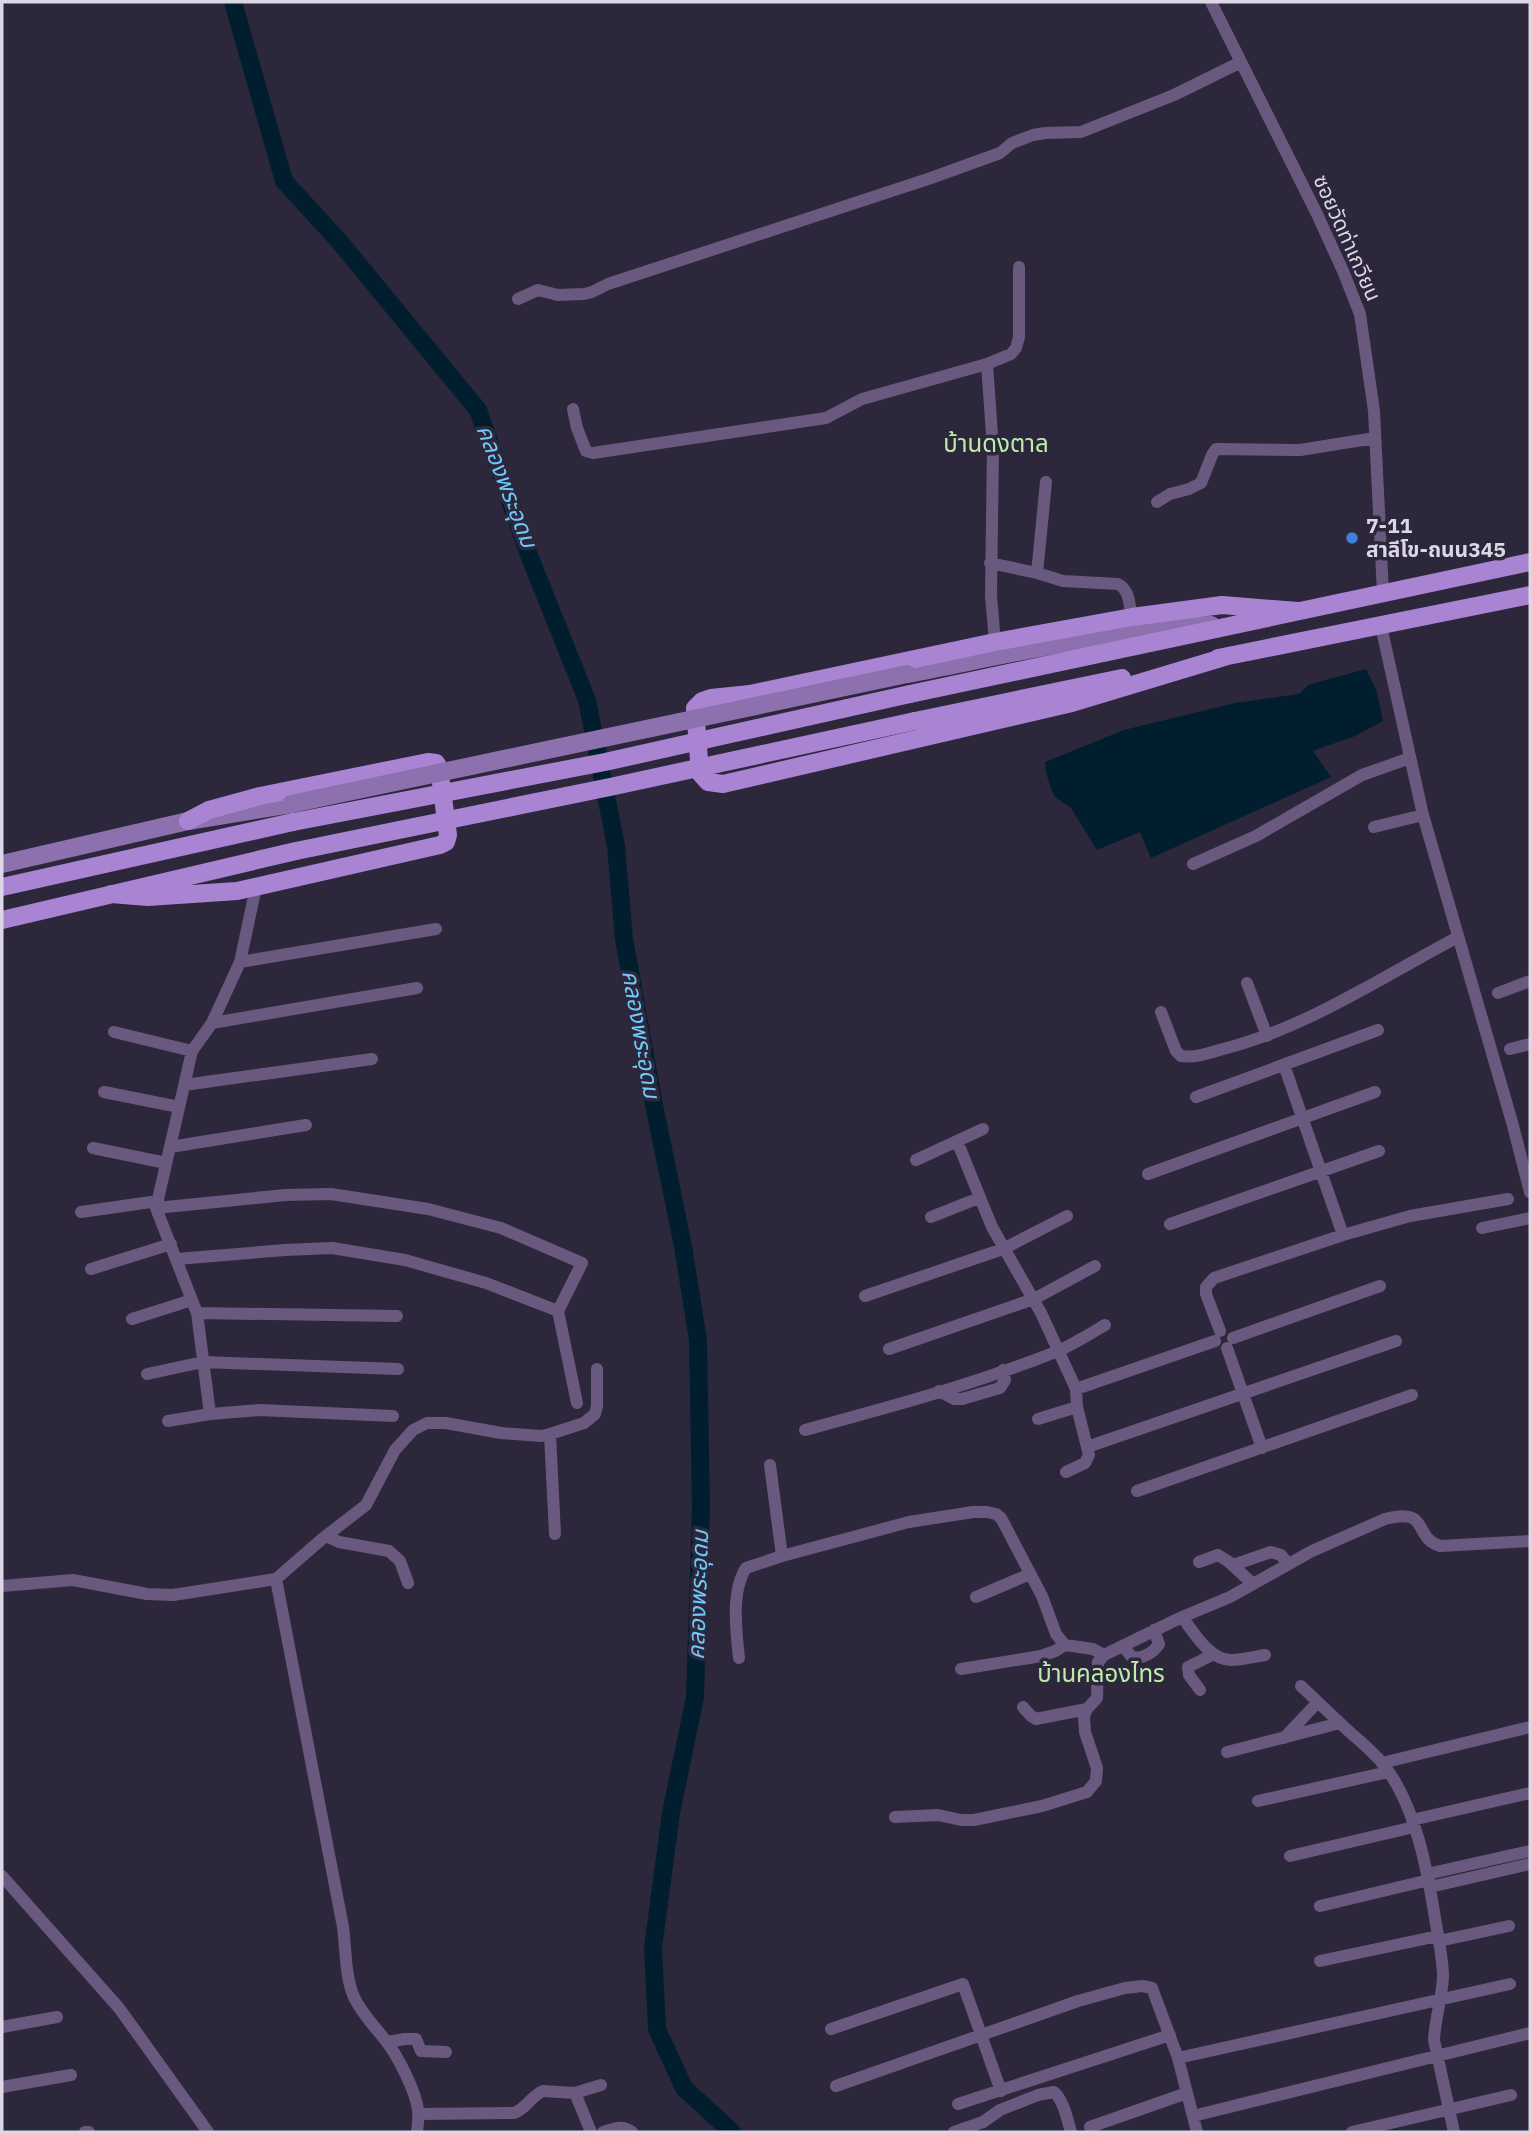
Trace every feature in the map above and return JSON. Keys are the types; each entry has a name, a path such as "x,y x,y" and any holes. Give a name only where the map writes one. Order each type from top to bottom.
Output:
{"main road":[{"path":"2,887 293,822 605,762 1530,562"},
{"path":"2,920 296,851 1530,595"},
{"path":"1228,656 1072,703 723,784 708,782 700,773 695,708 702,701 750,694 995,642 1187,608 1222,605 1298,611"},
{"path":"2,864 188,821 291,804 907,674 1135,632 1240,623"},
{"path":"111,894 160,897 220,894 440,845 446,842 448,835 439,768 436,763 428,762 260,796 209,810 188,821"}],"street":[{"name":"ซอยวัดท่าเกวียน","path":"1211,2 1276,131 1351,289 1360,314 1374,411 1383,593"},
{"path":"518,299 538,290 558,295 592,292 608,284 931,178 999,153 1012,143 1033,135 1045,132 1081,132 1174,95 1241,62"},
{"path":"573,409 586,450 593,453 826,418 862,399 986,364 1011,354 1019,337 1019,267"},
{"path":"986,364 992,430 990,596 995,642"},
{"path":"1157,502 1170,494 1201,483 1216,449 1300,450 1375,438"},
{"path":"1037,573 1046,482"},
{"path":"990,563 1063,581 1110,583 1124,587 1132,617"},
{"path":"1218,1336 1206,1294 1206,1287 1214,1278 1410,1216 1522,1195 1512,1122 1423,815 1381,626"},
{"path":"1193,864 1256,836 1363,775 1410,758"},
{"path":"1374,827 1423,815"},
{"path":"210,1414 195,1306 157,1204 192,1051 212,1023 240,962 256,887"},
{"path":"240,962 436,929"},
{"path":"1161,1012 1176,1052 1181,1056 1196,1057 1267,1036 1328,1008 1458,937"},
{"path":"1498,993 1530,981"},
{"path":"1247,983 1267,1036"},
{"path":"212,1023 417,988"},
{"path":"1196,1097 1378,1030"},
{"path":"114,1032 192,1051"},
{"path":"1510,1049 1530,1044"},
{"path":"184,1085 372,1059"},
{"path":"1284,1065 1343,1235"},
{"path":"1148,1174 1375,1091"},
{"path":"104,1092 179,1107"},
{"path":"170,1147 306,1125"},
{"path":"916,1160 983,1129"},
{"path":"957,1141 1003,1249 1034,1299 1076,1390 1088,1460 1066,1472"},
{"path":"93,1148 166,1163"},
{"path":"1170,1224 1379,1151"},
{"path":"81,1212 157,1204 331,1194 428,1209 501,1228 582,1263 558,1311 577,1403"},
{"path":"931,1217 979,1198"},
{"path":"865,1296 1003,1249 1067,1216"},
{"path":"1482,1228 1530,1218"},
{"path":"91,1269 171,1244"},
{"path":"177,1259 332,1248 405,1260 485,1283 558,1311"},
{"path":"889,1349 1034,1299 1094,1266"},
{"path":"1230,1343 1380,1286"},
{"path":"132,1318 195,1306 397,1316"},
{"path":"805,1430 1003,1370 1059,1350 1105,1325"},
{"path":"1076,1390 1228,1331 1244,1394 1262,1448"},
{"path":"1087,1447 1396,1341"},
{"path":"147,1374 203,1363 398,1369"},
{"path":"2,1586 73,1580 147,1594 173,1595 275,1580 366,1506 395,1450 420,1425 446,1423 500,1433 541,1436 550,1434 592,1419 595,1414 597,1369"},
{"path":"1137,1491 1412,1395"},
{"path":"1038,1419 1077,1407"},
{"path":"168,1421 258,1410 393,1416"},
{"path":"550,1434 555,1534"},
{"path":"770,1465 782,1556"},
{"path":"739,1658 735,1625 741,1576 752,1564 909,1522 986,1512 996,1514 1000,1518 1048,1609 1056,1634 1065,1645"},
{"path":"895,1817 938,1815 961,1820 974,1819 1042,1807 1087,1792 1094,1786 1097,1768 1083,1723 1087,1709 1097,1698 1098,1662 1104,1655 1230,1597 1288,1564 1385,1519 1408,1516 1415,1519 1429,1540 1440,1546 1530,1541"},
{"path":"326,1536 339,1542 389,1551 400,1561 408,1583"},
{"path":"1233,1565 1271,1552 1281,1555 1288,1564"},
{"path":"1199,1562 1218,1555 1253,1584"},
{"path":"976,1597 1030,1574"},
{"path":"275,1580 343,1927 353,1996 400,2063 417,2104 417,2132"},
{"path":"1182,1617 1213,1654 1223,1659 1265,1655"},
{"path":"1123,1646 1130,1655 1143,1656 1156,1649 1158,1644 1154,1630"},
{"path":"961,1669 1041,1656 1065,1645 1093,1649 1104,1655"},
{"path":"1200,1690 1189,1675 1188,1667 1213,1654"},
{"path":"1301,1686 1385,1768 1413,1823 1429,1881 1439,1939 1443,1979 1434,2040 1454,2132"},
{"path":"1284,1738 1317,1703"},
{"path":"1023,1707 1036,1719 1087,1709"},
{"path":"1227,1752 1340,1724"},
{"path":"1258,1801 1530,1727"},
{"path":"1290,1856 1530,1793"},
{"path":"1320,1906 1502,1864 1530,1851"},
{"path":"1502,1864 1530,1864"},
{"path":"2,1876 119,2008 208,2132"},
{"path":"1320,1961 1509,1926"},
{"path":"831,2029 963,1984 1001,2091"},
{"path":"1178,2058 1510,1984"},
{"path":"836,2086 1078,2001 1142,1986 1152,1988 1170,2035 1197,2132"},
{"path":"2,2027 57,2017"},
{"path":"1193,2116 1530,2033"},
{"path":"958,2104 1170,2035"},
{"path":"387,2042 412,2038 416,2039 421,2051 446,2052"},
{"path":"2,2087 71,2075"},
{"path":"419,2114 514,2113 523,2109 539,2092 575,2093 601,2085"},
{"path":"954,2132 982,2122 1000,2109 1054,2092 1062,2104 1071,2132"},
{"path":"575,2093 592,2132"},
{"path":"1090,2127 1187,2093"},
{"path":"1352,2132 1511,2095"},
{"path":"603,2132 620,2127 626,2127 632,2132"}],"water":[{"path":"1366,669 1376,689 1383,721 1355,736 1313,751 1331,777 1151,858 1140,832 1097,850 1071,808 1054,796 1045,762 1124,730 1235,703 1299,694 1308,685"}],"waterway":[{"name":"คลองพระอุดม","path":"233,2 284,181 339,241 478,410 529,555 587,700 616,846 624,939 683,1246 698,1340 701,1507 695,1697 671,1813 653,1948 657,2029 684,2088 732,2132"}],"place":[{"name":"7-11 สาลีโข-ถนน345","path":"1352,538"}],"district":[{"name":"บ้านดงตาล","path":"996,444"},
{"name":"บ้านคลองไทร","path":"1101,1674"}]}
